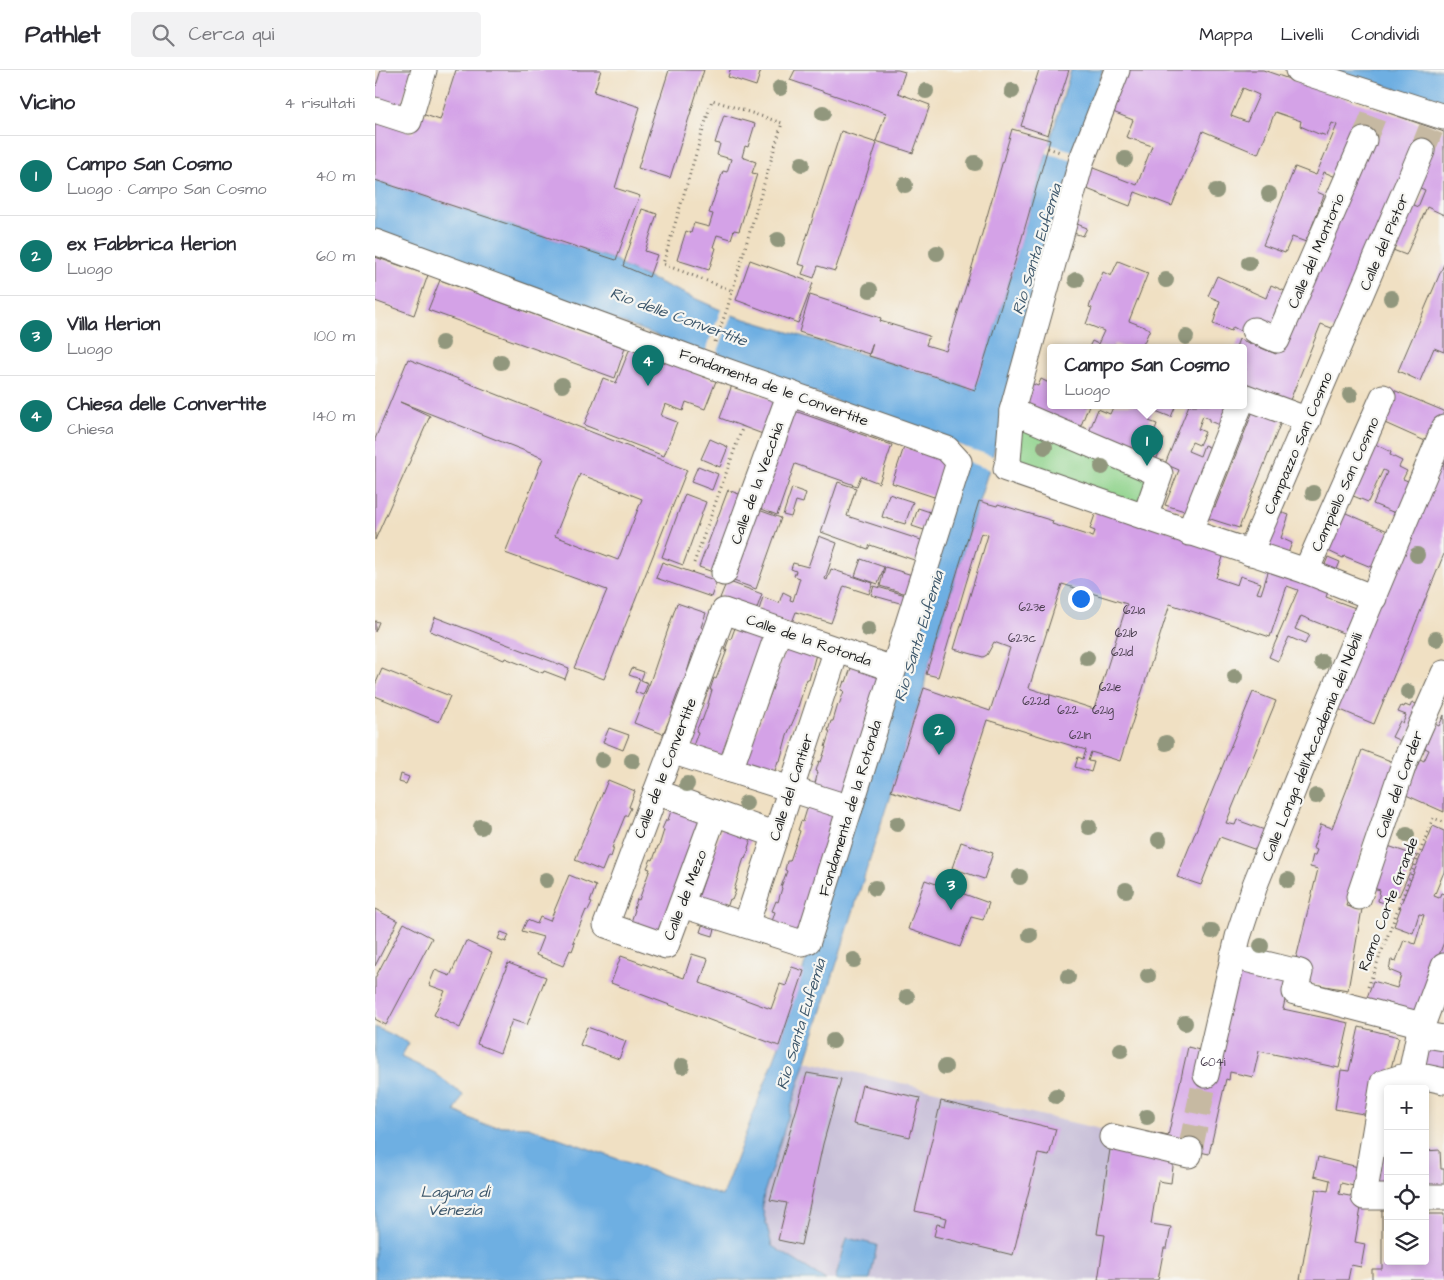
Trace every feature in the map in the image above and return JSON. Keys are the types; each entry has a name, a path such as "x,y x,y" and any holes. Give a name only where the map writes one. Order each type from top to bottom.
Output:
{"street":[{"path":"375,110 409,121 423,70"},
{"path":"1117,70 1082,159 1012,411 1006,469 1145,517 1193,524 1250,553 1306,571 1374,598"},
{"path":"1298,70 1434,128"},
{"name":"Calle del Pistor","path":"1345,334 1434,128"},
{"name":"Calle del Montorio","path":"1254,330 1277,340 1364,140"},
{"name":"Fondamenta de le Convertite","path":"375,242 707,364 947,449"},
{"name":"Campazzo San Cosmo","path":"1250,553 1297,416 1345,334"},
{"name":"Calle de la Vecchia","path":"724,573 790,393"},
{"path":"1247,397 1297,416"},
{"name":"Campiello San Cosmo","path":"1306,571 1383,397"},
{"path":"1193,524 1238,409"},
{"path":"1012,411 1160,474 1145,517"},
{"name":"Calle Longa dell'Accademia dei Nobili","path":"1206,1075 1237,937 1255,885 1318,728 1444,428"},
{"name":"Fondamenta de la Rotonda","path":"746,925 802,943 808,941 959,462 947,449"},
{"name":"Calle de la Rotonda","path":"724,611 893,669"},
{"name":"Calle de le Convertite","path":"606,925 724,611"},
{"path":"730,770 779,630"},
{"name":"Calle del Cantier","path":"746,925 837,649"},
{"name":"Calle del Corder","path":"1359,897 1405,761 1444,673"},
{"path":"671,751 850,808"},
{"path":"656,792 776,834"},
{"name":"Calle de Mezo","path":"606,925 666,946 715,813"},
{"path":"682,905 746,925"},
{"path":"1233,956 1299,972 1295,992 1359,1009 1429,1017 1444,1038"},
{"path":"1400,1078 1429,1017 1444,966"},
{"path":"1376,1197 1383,1083 1400,1078 1444,1081"},
{"path":"1112,1137 1189,1155 1190,1150"},
{"path":"1429,1197 1444,1197"}],"path":[{"path":"707,364 733,291 782,123 712,100 663,264 733,291"},
{"path":"694,563 743,426"},
{"name":"Ramo Corte Grande","path":"1359,1009 1433,818 1444,822"}],"shaded area":[{"path":"806,1061 1113,1132 1097,1234 1105,1235 1098,1280 870,1280 877,1245 846,1238 835,1280 826,1280 772,1246 762,1207 764,1193"}],"green space":[{"path":"1018,419 1156,475 1143,508 1015,463"}],"water":[{"path":"1071,70 1103,70 1067,184 989,469 926,674 924,688 764,1193 762,1207 772,1246 826,1280 375,1280 375,1027 409,1043 401,1057 435,1073 463,1095 455,1111 484,1125 528,1127 722,1196 779,1046 967,448 375,233 375,180 616,260 623,266 732,315 974,390 1007,287"},
{"path":"1332,70 1444,70 1444,103"},
{"path":"847,1238 877,1245 870,1280 835,1280"}],"pier":[{"path":"1049,144 1080,153 1077,162 1046,153"},
{"path":"722,307 733,312 715,359 704,355"},
{"path":"950,442 995,457 991,470 961,460"}],"building":[{"path":"381,70 412,70 399,112 375,105 375,83 376,86"},
{"path":"456,70 601,70 594,92 640,107 615,188 640,196 616,260 375,180 375,114 413,133 419,113 440,120"},
{"path":"669,70 704,70 670,178 638,168"},
{"path":"730,70 761,70 756,86 728,77"},
{"path":"795,70 898,70 905,72 898,93 930,105 913,153 876,141 886,113 790,80"},
{"path":"1039,70 1069,70 1048,135 1021,126"},
{"path":"1124,70 1263,70 1444,132 1444,215 1427,207 1406,255 1385,247 1405,202 1418,207 1425,190 1411,184 1342,332 1321,324 1288,405 1247,390 1247,344 1237,344 1239,339 1276,354 1366,141 1343,180 1324,172 1317,192 1324,195 1306,242 1292,237 1285,253 1263,245 1295,167 1316,175 1337,125 1332,123 1327,136 1321,135 1300,126 1301,121 1275,112 1258,154 1203,131 1172,206 1135,192 1130,206 1082,187 1088,166 1137,185 1152,146 1126,137 1133,120 1108,110","holes":["1243,88 1259,95 1247,122 1231,116"]},
{"path":"724,115 755,124 748,147 745,146 742,157 756,162 752,173 757,174 739,231 734,230 731,239 717,235 713,247 716,248 709,270 677,260 686,231 691,233 694,223 709,227 713,214 709,213 723,171 727,172 731,159 717,155 720,144 715,143"},
{"path":"1012,129 1050,140 975,390 869,356 873,343 869,354 799,332 810,295 881,318 880,321 929,336 926,345 946,351"},
{"path":"841,131 877,143 835,271 818,266 814,278 802,274 805,266 798,264"},
{"path":"642,209 657,214 645,251 657,255 649,277 623,266"},
{"path":"1072,222 1087,228 1083,236 1070,232"},
{"path":"375,257 428,275 414,315 375,301"},
{"path":"750,260 813,283 798,323 736,300"},
{"path":"1118,261 1148,273 1129,321 1150,329 1143,344 1098,344 1104,331 1086,324 1092,308 1089,307 1103,272 1111,276"},
{"path":"1444,264 1444,352 1434,348 1420,381 1398,371"},
{"path":"1217,276 1266,298 1271,285 1287,292 1279,328 1256,318 1246,334 1233,327 1231,331 1213,324 1220,301 1208,296"},
{"path":"440,280 625,348 615,378 428,310"},
{"path":"630,348 716,381 705,409 686,402 683,411 665,404 661,416 677,422 664,456 584,425 603,378 616,383"},
{"path":"408,359 687,470 604,679 574,668 607,590 505,553 543,458 400,402 430,416 375,540 375,439","holes":["580,474 642,499 618,560 555,536"]},
{"path":"1041,379 1047,382 1047,409 1087,409 1080,428 1018,406 1025,381 1038,386"},
{"path":"732,385 781,403 768,436 720,418"},
{"path":"1391,389 1444,411 1444,420 1434,445 1378,420"},
{"path":"1255,406 1283,417 1239,528 1201,516 1206,504 1215,507"},
{"path":"789,409 892,445 879,483 861,476 857,486 795,464 777,515 754,506"},
{"path":"1098,409 1110,414 1112,409 1174,409 1171,417 1153,410 1149,421 1157,424 1153,435 1164,439 1155,463 1089,432"},
{"path":"1187,409 1232,409 1225,427 1209,421 1209,419 1203,416 1198,429 1205,432 1199,445 1192,442 1188,451 1200,456 1204,445 1216,450 1191,513 1165,505 1179,470 1165,464"},
{"path":"710,439 728,447 720,467 701,459"},
{"path":"1444,440 1444,554 1374,724 1331,706"},
{"path":"1369,441 1391,452 1390,455 1402,461 1399,467 1407,471 1403,479 1418,485 1405,517 1373,504 1387,472 1383,470 1368,502 1346,493"},
{"path":"904,447 949,462 937,498 892,483"},
{"path":"698,466 718,474 712,490 691,482"},
{"path":"838,482 856,488 847,516 927,542 920,562 870,545 868,549 821,532"},
{"path":"792,488 806,493 803,503 796,501 791,517 783,515"},
{"path":"728,490 747,497 718,574 699,567"},
{"path":"685,494 706,502 683,565 662,557"},
{"path":"889,494 913,502 905,524 882,517"},
{"path":"979,501 997,506 998,504 1053,521 1052,524 1093,537 1095,531 1090,529 1097,509 1226,548 1216,578 1237,585 1240,576 1261,583 1257,593 1261,594 1271,563 1331,584 1326,597 1366,612 1350,636 1301,616 1295,629 1309,635 1305,644 1289,637 1278,661 1269,657 1298,590 1287,586 1270,637 1170,604 1120,761 1091,752 1088,761 1094,762 1091,772 1075,767 1078,757 1083,759 1086,750 987,720 957,812 891,791 924,688 990,711 1010,648 994,642 987,655 983,657 954,649 988,535 981,533 938,677 926,674","holes":["1062,584 1127,604 1094,709 1029,688"]},
{"path":"753,508 781,518 756,589 728,579"},
{"path":"918,508 933,513 927,531 912,526"},
{"path":"1272,509 1289,515 1281,538 1292,543 1285,561 1254,551"},
{"path":"1339,510 1397,535 1381,571 1344,556 1343,558 1322,548"},
{"path":"819,536 837,543 825,579 827,580 831,569 873,583 869,594 844,586 831,623 796,612 791,625 758,613 763,597 779,603 783,592 791,596 790,600 793,601 800,578 794,576 796,571 791,569 793,563 808,567"},
{"path":"1328,557 1340,562 1333,579 1321,574"},
{"path":"861,559 884,567 878,584 855,576"},
{"path":"662,562 717,581 711,597 656,578"},
{"path":"885,567 916,576 910,595 880,586"},
{"path":"727,581 762,594 756,611 720,598"},
{"path":"874,586 909,596 907,605 871,595"},
{"path":"677,603 706,613 701,627 703,628 699,639 697,639 685,679 663,734 634,723"},
{"path":"435,617 569,668 565,679 544,671 543,673 505,658 504,660 430,631"},
{"path":"375,621 379,622 375,632"},
{"path":"736,625 765,636 722,756 693,746 698,732 696,731 707,707 714,678 716,679 729,639 731,639"},
{"path":"787,644 816,654 809,680 807,679 798,710 787,735 780,761 778,761 774,774 744,764"},
{"path":"852,665 881,674 843,797 814,787 818,772 816,771 826,747 831,721 833,721 844,691 841,690 844,681 846,682"},
{"path":"632,668 644,672 641,680 648,683 643,695 635,692 640,679 629,675"},
{"path":"382,669 450,696 439,722 375,696 375,685"},
{"path":"1253,692 1276,701 1226,823 1235,825 1237,820 1273,833 1265,853 1220,837 1201,885 1177,877"},
{"path":"1412,702 1422,707 1405,743 1392,737 1400,721 1403,723 1406,715 1398,712 1401,706 1410,707"},
{"path":"1444,715 1444,812 1406,795 1420,759 1424,761 1429,750 1425,748 1435,724 1439,726"},
{"path":"609,728 629,735 623,750 603,742"},
{"path":"1362,750 1396,763 1365,840 1346,906 1362,909 1348,990 1307,983 1294,967 1318,869 1310,867 1313,855 1315,855 1317,850 1313,848 1321,824 1332,828"},
{"path":"401,774 409,777 406,784 399,782"},
{"path":"608,780 635,791 629,807 631,808 627,816 625,816 612,848 614,848 611,857 608,856 602,871 575,860"},
{"path":"673,805 702,815 658,936 630,925 637,899 639,900 650,869 647,868 659,846 664,830 662,829 666,820 668,820"},
{"path":"808,806 837,815 799,937 770,928 775,912 772,911 776,901 778,902 787,871 785,870 787,861 790,861 800,831 798,830 801,821 803,822"},
{"path":"724,822 753,833 734,890 736,890 732,900 730,899 725,914 696,904"},
{"path":"1433,826 1444,831 1444,872 1434,896 1439,898 1441,893 1444,894 1444,942 1416,1016 1365,1003 1373,981 1397,988 1401,975 1389,970 1391,960 1396,961 1404,940 1415,944 1424,915 1419,914 1413,933 1394,926 1400,906"},
{"path":"961,842 993,853 984,879 952,868"},
{"path":"1385,845 1417,856 1399,896 1390,893 1387,904 1378,901 1380,890 1373,888"},
{"path":"569,875 596,886 590,902 592,903 588,911 586,910 573,942 575,943 572,951 570,950 563,966 536,955 543,937 522,931 527,920 537,924 540,917 550,921"},
{"path":"925,880 989,903 983,920 971,917 960,947 908,929"},
{"path":"375,909 398,921 375,966"},
{"path":"704,920 716,925 713,936 700,932"},
{"path":"404,923 432,938 386,1025 375,1019 375,978"},
{"path":"501,932 509,935 506,942 498,939"},
{"path":"466,941 492,953 460,1028 434,1015 445,991 429,985 435,970 450,976"},
{"path":"692,954 708,959 700,983 771,1009 780,984 786,986 792,967 804,971 779,1046 611,983 621,956 684,978"},
{"path":"1234,961 1291,973 1283,1009 1349,1023 1339,1068 1259,1051 1253,1077 1230,1072 1229,1080 1226,1079 1209,1154 1152,1141 1154,1133 1168,1136 1188,1047 1207,1052"},
{"path":"508,963 546,977 527,1025 512,1020 500,1053 477,1044"},
{"path":"587,1027 626,1041 619,1059 580,1045"},
{"path":"1359,1027 1399,1037 1389,1076 1369,1115 1335,1109 1341,1070 1349,1071"},
{"path":"1429,1039 1444,1041 1444,1074 1423,1069"},
{"path":"807,1073 841,1079 823,1144 801,1245 778,1240 787,1203 770,1200"},
{"path":"862,1085 920,1098 910,1137 853,1124"},
{"path":"941,1101 1056,1129 1049,1156 1038,1154 1013,1255 934,1236 937,1224 945,1226 947,1218 915,1211"},
{"path":"1384,1127 1384,1189 1366,1189 1341,1183 1339,1194 1360,1198 1361,1208 1355,1242 1365,1244 1361,1267 1351,1265 1348,1280 1300,1280 1316,1189 1328,1191 1330,1180 1314,1176 1318,1157 1366,1169"},
{"path":"1111,1143 1174,1158 1171,1183 1158,1181 1151,1224 1171,1227 1167,1248 1164,1248 1158,1280 1098,1280 1105,1235 1097,1234"},
{"path":"1440,1150 1441,1169 1444,1169 1444,1189 1429,1189 1429,1151"},
{"path":"1382,1209 1384,1209 1384,1265 1429,1265 1429,1214 1444,1214 1444,1280 1372,1280 1372,1269 1382,1269"}],"tunnel":[{"path":"1364,140 1376,110"},
{"path":"1422,151 1431,129"},
{"path":"1190,1150 1206,1075"}],"place":[{"name":"Chiesa delle Convertite","path":"648,386"},
{"name":"Campo San Cosmo","path":"1147,466"},
{"name":"ex Fabbrica Herion","path":"939,755"},
{"name":"Villa Herion","path":"951,910"}],"water label":[{"name":"Rio Santa Eufemia","path":"1036,249"},
{"name":"Rio delle Convertite","path":"679,316"},
{"name":"Rio Santa Eufemia","path":"918,636"},
{"name":"Rio Santa Eufemia","path":"800,1024"},
{"name":"Laguna di Venezia","path":"455,1200"}]}
